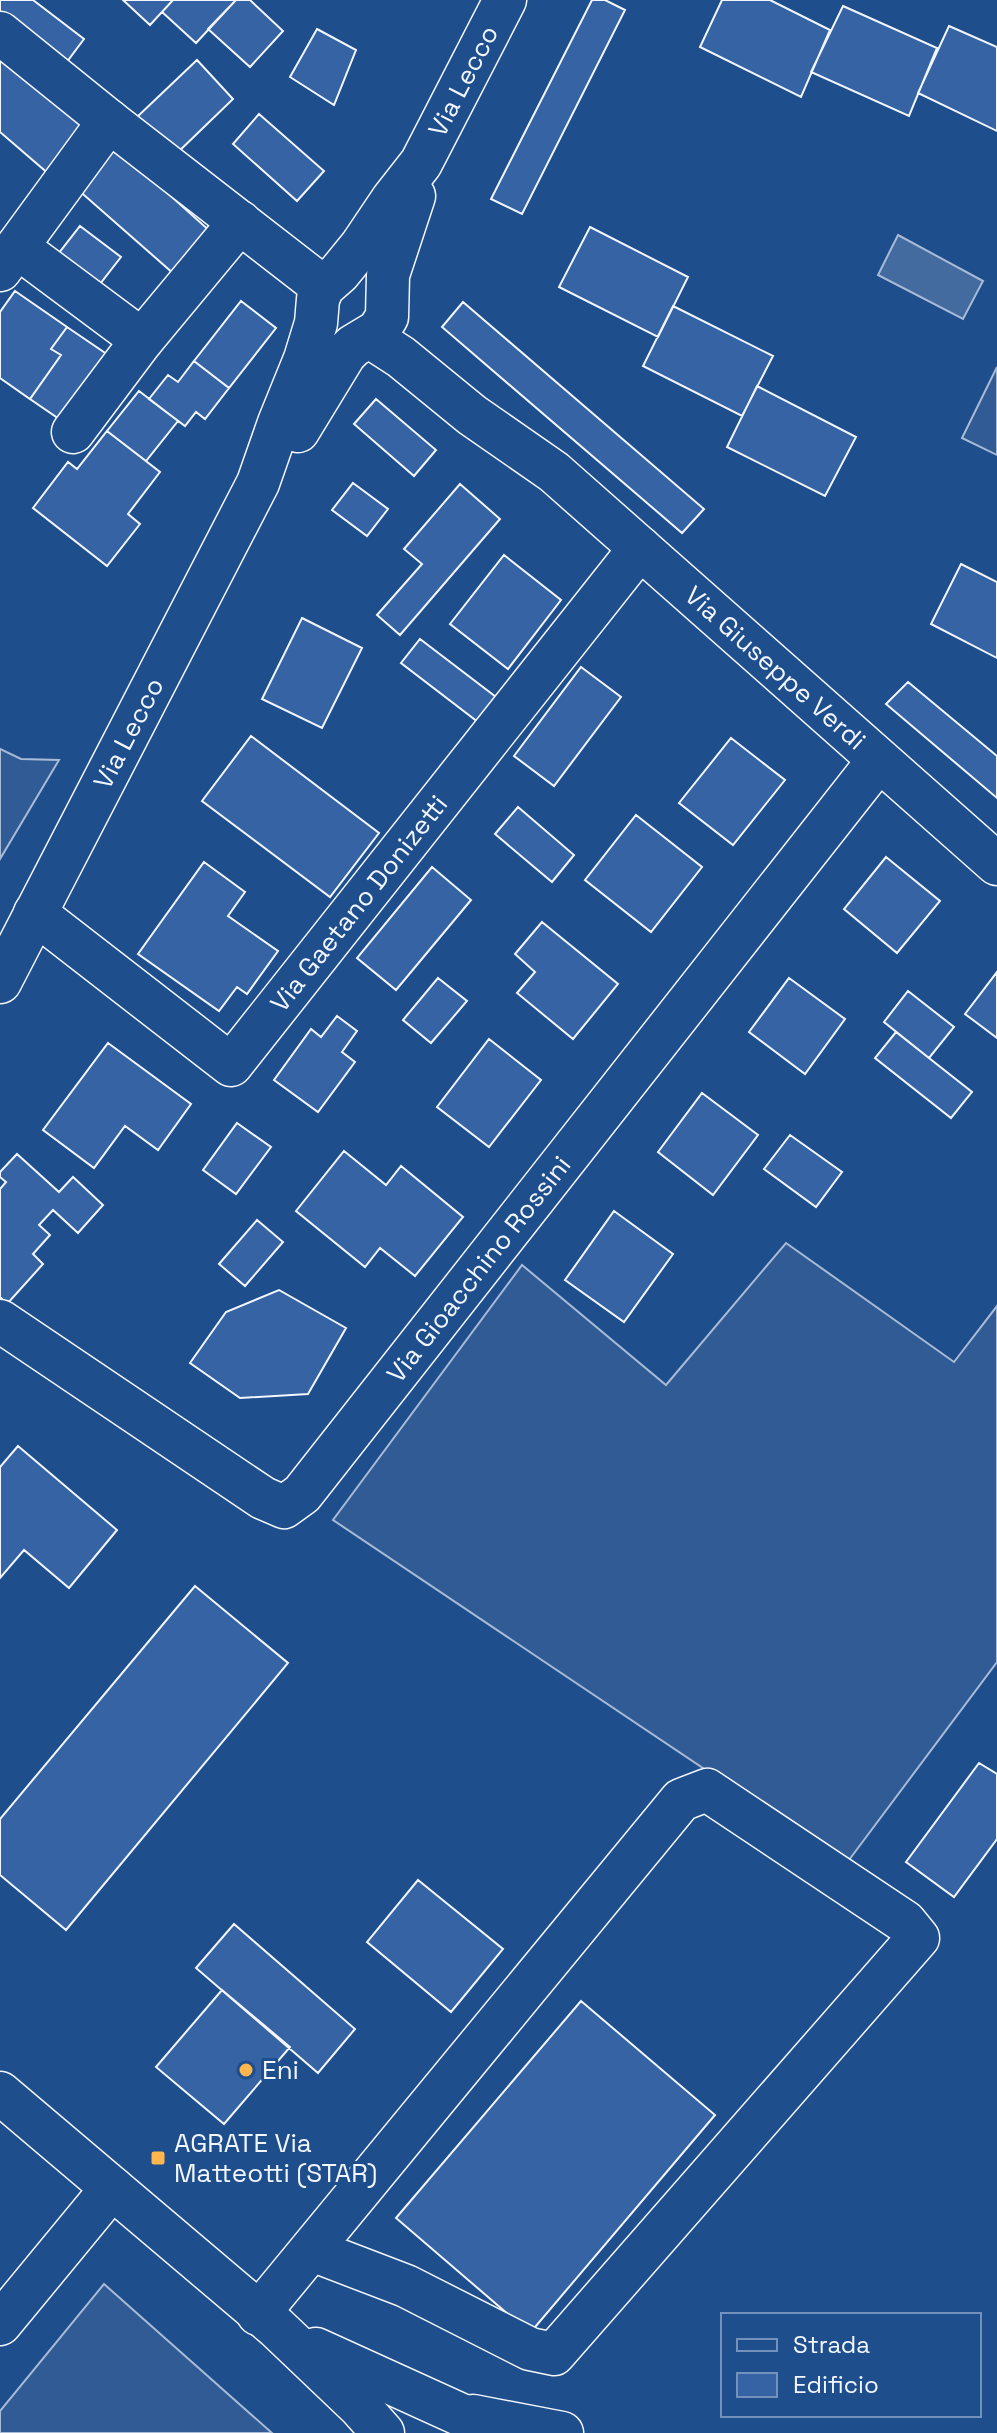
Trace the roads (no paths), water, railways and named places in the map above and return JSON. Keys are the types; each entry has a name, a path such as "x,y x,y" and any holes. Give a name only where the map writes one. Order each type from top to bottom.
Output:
{"street":[{"name":"Via Lecco","path":"0,982 258,483 327,291 421,163 505,0"},
{"path":"0,33 327,291"},
{"path":"109,121 9,258 142,340"},
{"name":"Via Lecco","path":"258,483 304,422 345,354 377,319 421,163"},
{"path":"73,432 142,340 240,222"},
{"path":"354,270 368,273 379,282 377,319 347,340 333,334 324,325 327,291 354,270"},
{"name":"Via Giuseppe Verdi","path":"377,319 491,401 554,472 997,864"},
{"name":"Via Gaetano Donizetti","path":"35,913 231,1065 640,548"},
{"name":"Via Gioacchino Rossini","path":"0,1321 263,1498 284,1507 302,1494 878,761"},
{"path":"267,2320 312,2250 681,1800 707,1790 905,1922 918,1938 554,2354 530,2349 406,2286 312,2250"},
{"path":"0,2093 267,2320 360,2407 383,2433"},
{"path":"0,2324 112,2188"},
{"path":"267,2320 346,2365 501,2433"},
{"path":"447,2410 562,2433"}],"place":[{"name":"Eni","path":"246,2070"},
{"name":"AGRATE Via Matteotti (STAR)","path":"158,2158"}]}
